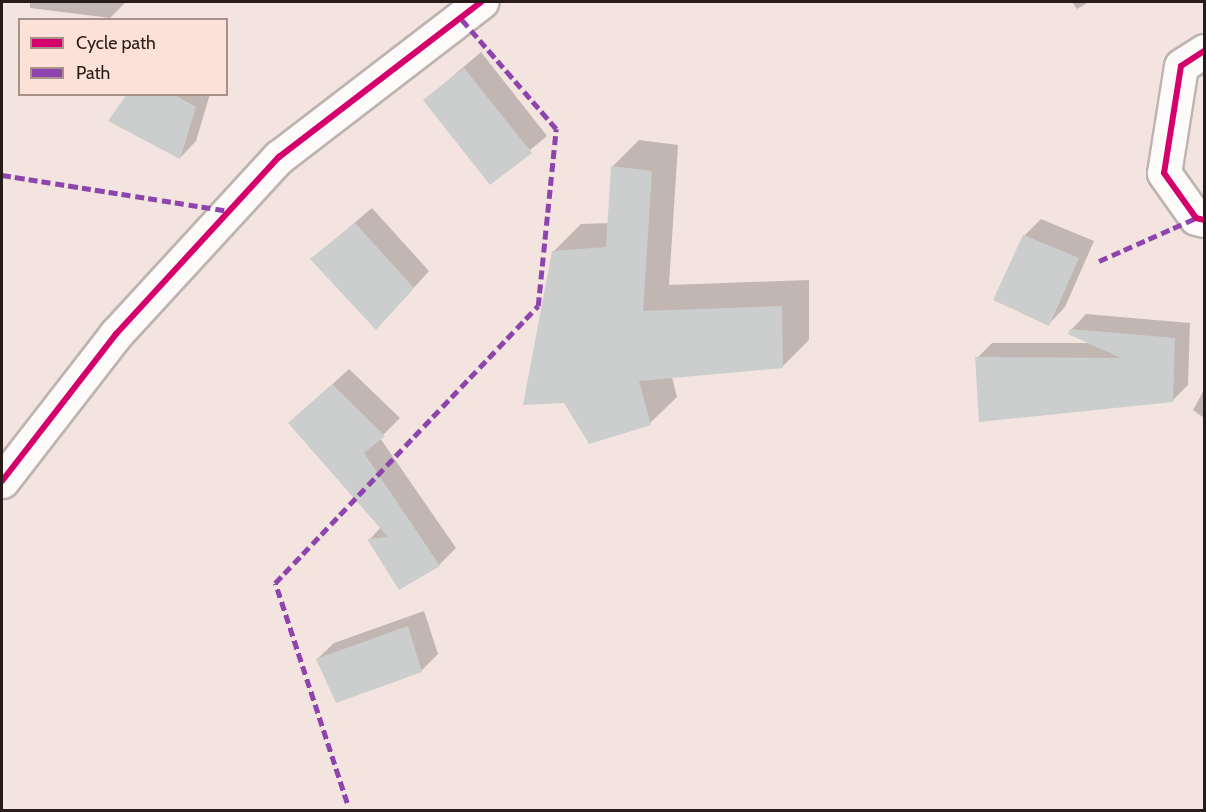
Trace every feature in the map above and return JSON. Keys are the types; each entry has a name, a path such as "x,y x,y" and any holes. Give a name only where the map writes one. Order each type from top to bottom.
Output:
{"street":[{"path":"2,482 116,334 279,157 481,2"},
{"path":"1204,51 1181,66 1164,173 1196,218 1204,220"}],"building":[{"path":"464,68 532,153 490,185 423,100"},
{"path":"126,96 177,96 196,107 180,159 108,121"},
{"path":"611,166 652,171 643,311 782,306 783,368 639,381 651,425 589,444 564,403 523,405 552,251 606,247"},
{"path":"355,223 414,288 376,330 310,259"},
{"path":"1023,235 1079,258 1049,326 993,300"},
{"path":"1070,329 1175,338 1173,402 979,422 975,357 1121,358 1068,334"},
{"path":"332,384 385,436 364,453 440,566 399,590 367,539 388,537 288,423"},
{"path":"408,626 422,672 336,703 316,659"}],"marked path":[{"path":"347,803 275,583 538,306 556,129 459,17"},
{"path":"2,175 229,211"},
{"path":"1099,261 1196,218"}],"cycle path":[{"path":"2,481 116,334 279,157 481,2"},
{"path":"1204,51 1181,66 1164,173 1196,218 1204,220"}]}
